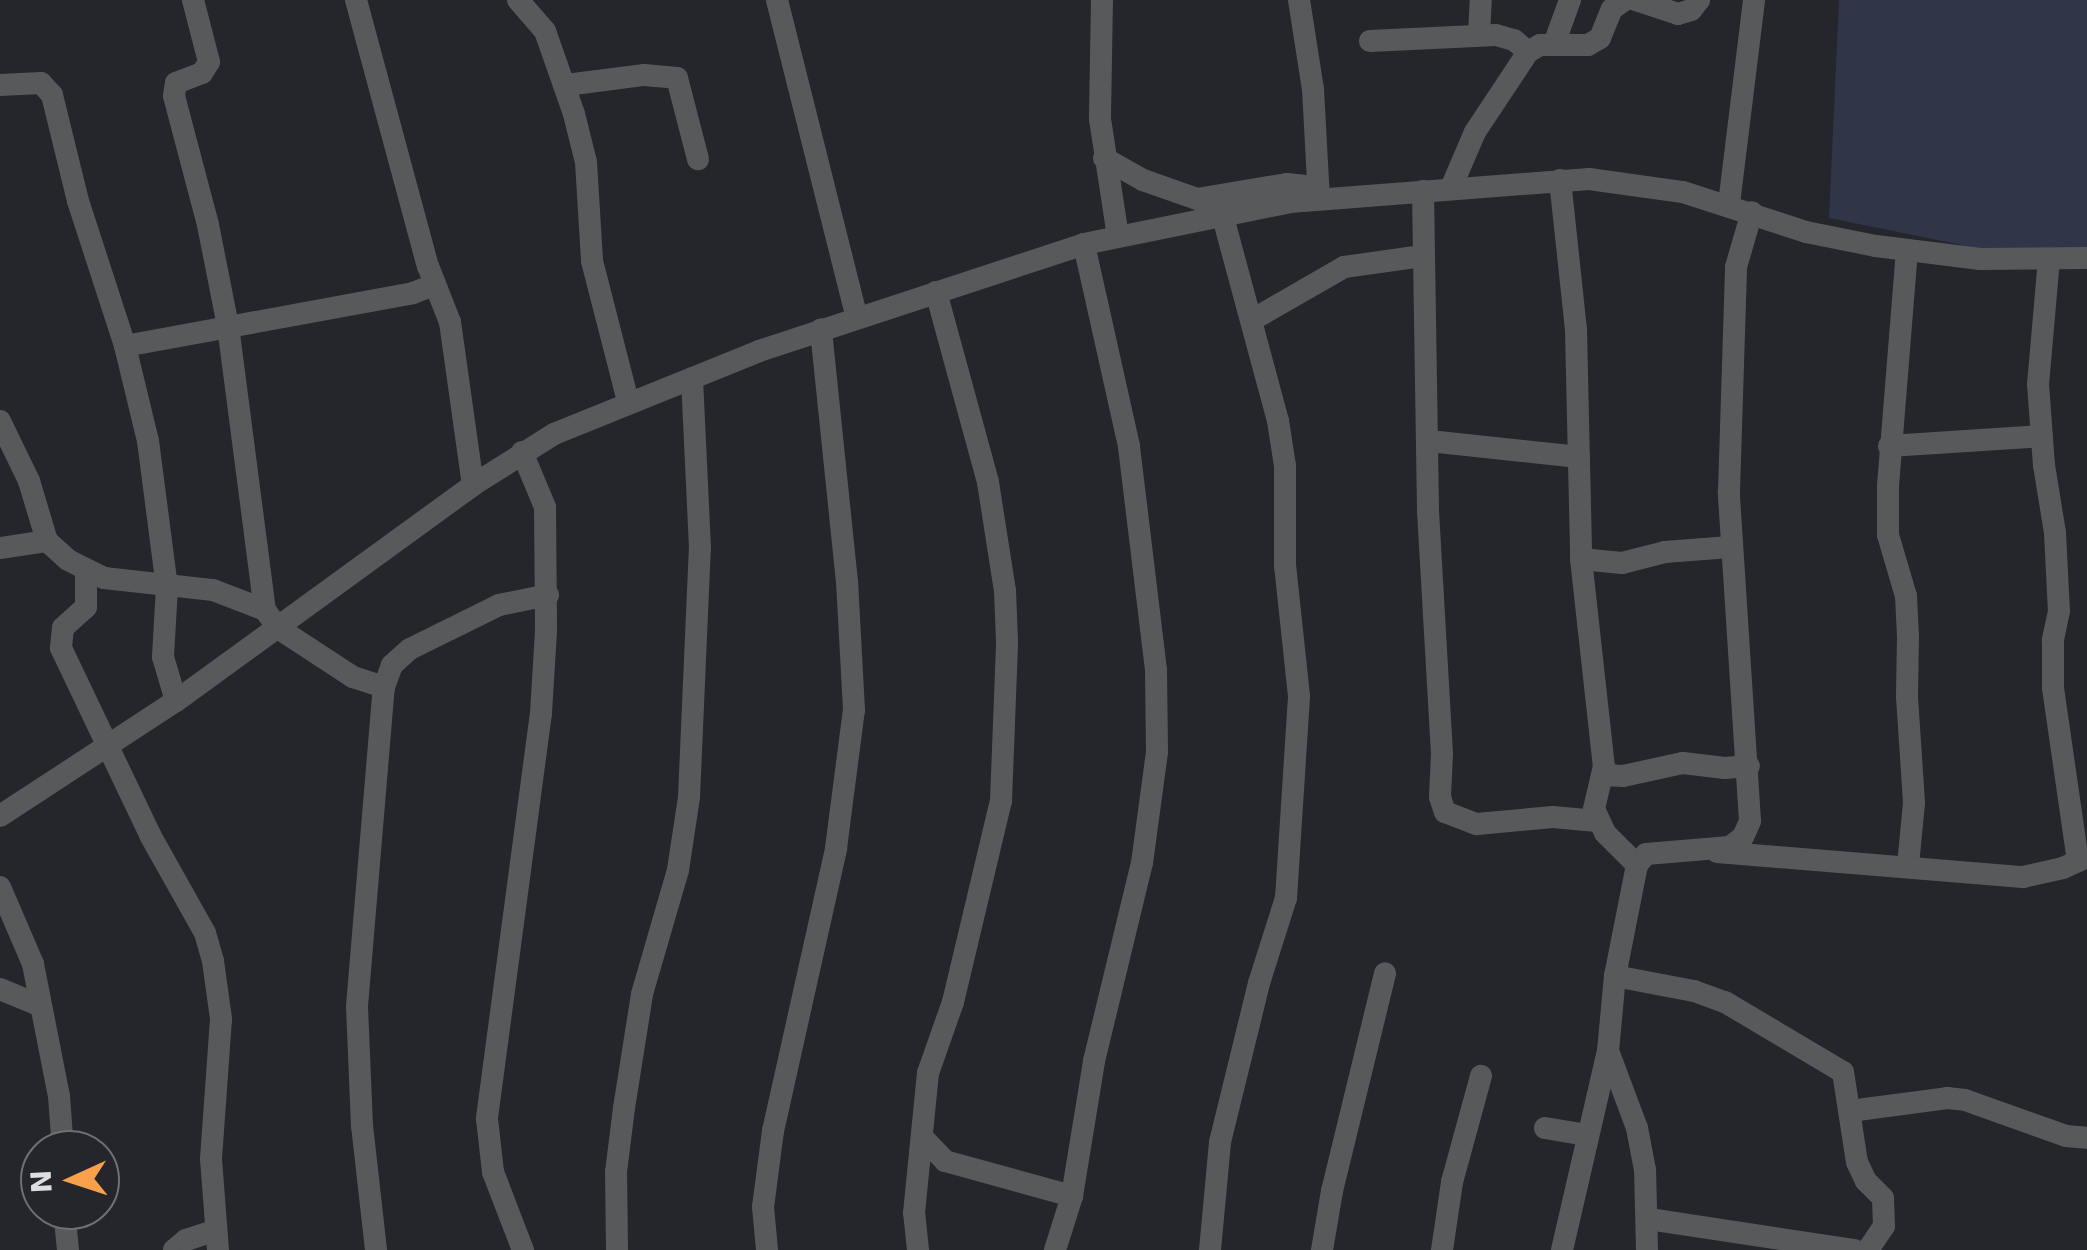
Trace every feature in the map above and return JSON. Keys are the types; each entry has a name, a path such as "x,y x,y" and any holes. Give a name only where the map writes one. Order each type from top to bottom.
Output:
{"street":[{"path":"193,0 209,62 202,74 176,84 174,96 208,225 228,326 272,619"},
{"path":"356,0 434,285 442,294 450,322 473,484"},
{"path":"518,0 545,31 566,85 586,162 592,261 628,402"},
{"path":"778,0 857,318"},
{"path":"1102,0 1098,74 1104,158 1118,236"},
{"path":"1300,0 1313,89 1318,193"},
{"path":"1478,34 1481,0"},
{"path":"1554,44 1570,0"},
{"path":"1451,188 1475,132 1528,52 1554,44 1588,45 1600,38 1612,9 1625,0"},
{"path":"1636,0 1678,14 1691,10 1699,0"},
{"path":"1729,204 1754,0"},
{"path":"1370,41 1478,34 1514,40 1528,52"},
{"path":"566,85 644,75 678,78 698,159"},
{"path":"0,85 41,83 52,95 78,201 125,346 148,441 167,587 164,657 176,701"},
{"path":"1104,158 1142,180 1197,198 1287,184 1318,193"},
{"path":"1560,180 1576,330 1581,559 1604,775 1594,808 1597,822 1637,866"},
{"path":"0,816 176,701 272,619 522,452 628,402 822,329 1084,244 1318,193 1423,191 1560,180 1640,184 1729,204 1806,232 1907,250 1980,259 2087,258"},
{"path":"1423,191 1440,797 1444,812 1477,824 1553,818 1597,822"},
{"path":"1713,851 1743,836 1752,805 1730,547 1736,267 1752,212"},
{"path":"1210,1250 1220,1142 1259,983 1286,898 1296,790 1299,696 1285,566 1285,466 1252,320 1222,213"},
{"path":"1059,1249 1072,1196 1094,1061 1126,942 1151,818 1158,717 1151,618 1129,446 1084,244"},
{"path":"1907,250 1889,446 1888,535 1906,596 1906,697 1914,803 1908,865"},
{"path":"1252,320 1344,267 1422,256"},
{"path":"1562,1250 1608,1051 1615,976 1637,866 1654,851 1713,851 2023,877 2083,859 2053,688 2053,640 2058,612 2055,534 2038,384 2049,259"},
{"path":"125,346 413,294 434,285"},
{"path":"918,1250 914,1213 928,1073 953,1002 1001,802 1007,642 1005,591 988,482 936,292"},
{"path":"767,1250 762,1230 774,1131 836,848 854,710 848,582 822,329"},
{"path":"618,1250 616,1172 642,994 678,870 690,797 700,548 692,378"},
{"path":"0,421 30,481 46,541 86,570 126,583 213,590 272,619 354,676 384,687"},
{"path":"1889,446 2042,436"},
{"path":"1429,442 1579,457"},
{"path":"522,452 545,506 548,594 541,712 487,1119 493,1172 523,1250"},
{"path":"0,548 46,541"},
{"path":"1581,559 1622,563 1665,552 1730,547"},
{"path":"86,570 86,606 62,628 60,640 150,835 205,933 221,1019 211,1160 216,1240 186,1240 174,1250"},
{"path":"376,1250 362,1126 357,988 384,687 392,665 410,649 499,605 548,594"},
{"path":"1604,775 1623,776 1683,763 1725,768 1749,766"},
{"path":"0,887 21,928 42,1006 60,1096 63,1130"},
{"path":"1322,1250 1332,1191 1385,973"},
{"path":"1615,976 1694,991 1725,1002 1843,1072 1858,1162 1866,1181 1883,1198 1884,1226 1868,1250"},
{"path":"0,989 42,1006"},
{"path":"1608,1051 1637,1128 1649,1219 1647,1250"},
{"path":"1442,1250 1452,1182 1481,1076"},
{"path":"1850,1111 1946,1098 1965,1100 2066,1136 2087,1138"},
{"path":"1545,1128 1587,1135"},
{"path":"923,1138 945,1161 1072,1196"},
{"path":"1649,1219 1855,1250"}],"shaded area":[{"path":"1839,0 2087,0 2087,247 1997,252 1829,218"}]}
